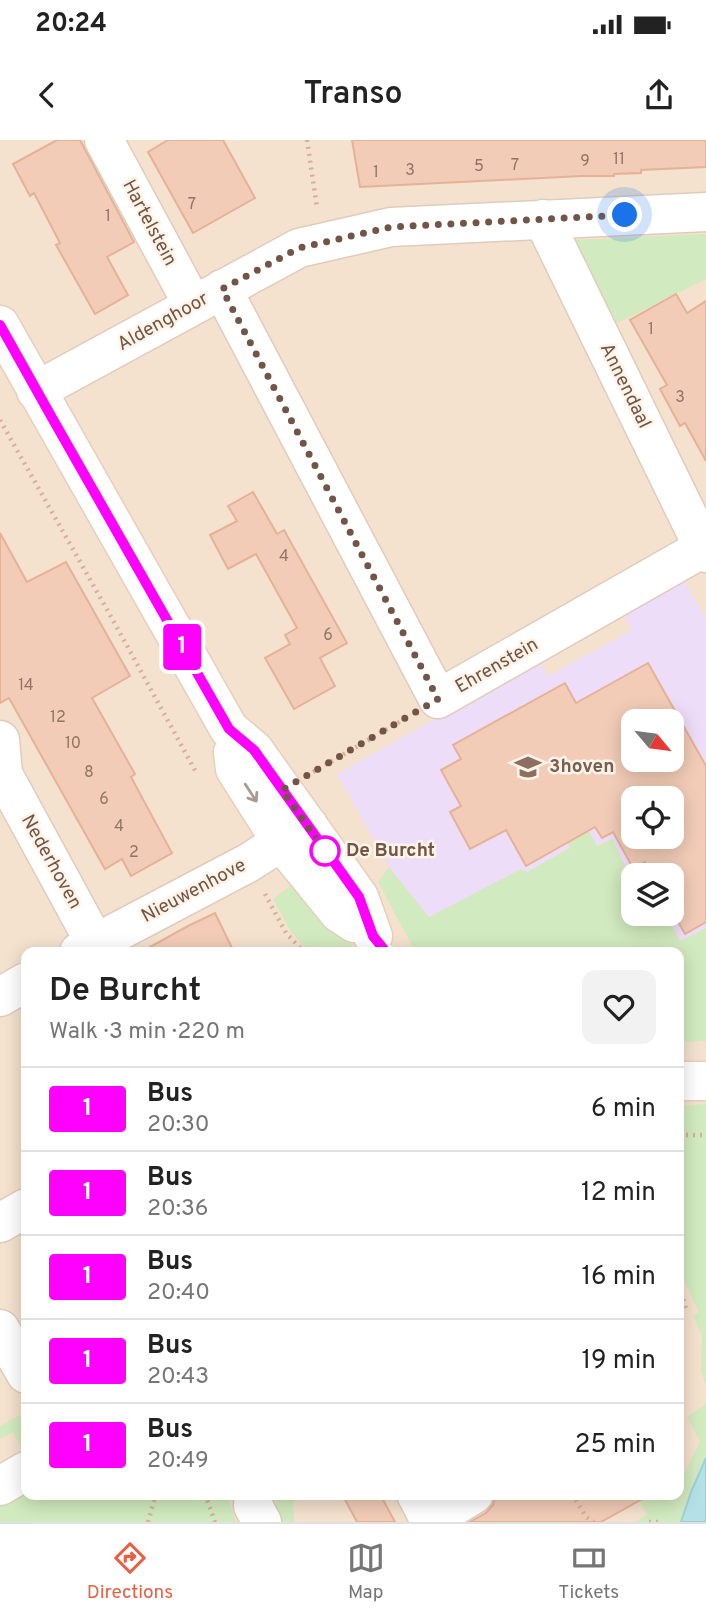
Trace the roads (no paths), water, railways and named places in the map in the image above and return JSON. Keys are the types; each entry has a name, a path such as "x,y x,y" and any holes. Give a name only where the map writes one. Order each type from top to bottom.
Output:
{"street":[{"name":"Hartelstein","path":"104,140 208,297"},
{"name":"Aldenghoor","path":"36,391 299,248 391,227 706,212"},
{"name":"Annendaal","path":"543,219 705,550"},
{"name":"Ehrenstein","path":"208,297 438,699 705,550"},
{"path":"0,325 229,729 254,750 282,790 295,834"},
{"path":"229,729 235,768 295,834 359,897 380,944"},
{"name":"Nederhoven","path":"1,763 87,947"},
{"name":"Nieuwenhove","path":"87,947 248,863 295,834"},
{"path":"0,997 21,985"},
{"path":"684,1081 706,1081"},
{"path":"0,1223 21,1211"},
{"path":"0,1329 21,1365"},
{"path":"0,1486 21,1474"},
{"path":"254,1500 253,1506 262,1522"},
{"path":"419,1500 429,1519 464,1500"}],"water":[{"path":"706,1458 706,1520 681,1522 691,1492"}],"place":[{"name":"3hoven","path":"528,767"},
{"name":"De Burcht","path":"325,851"}]}
